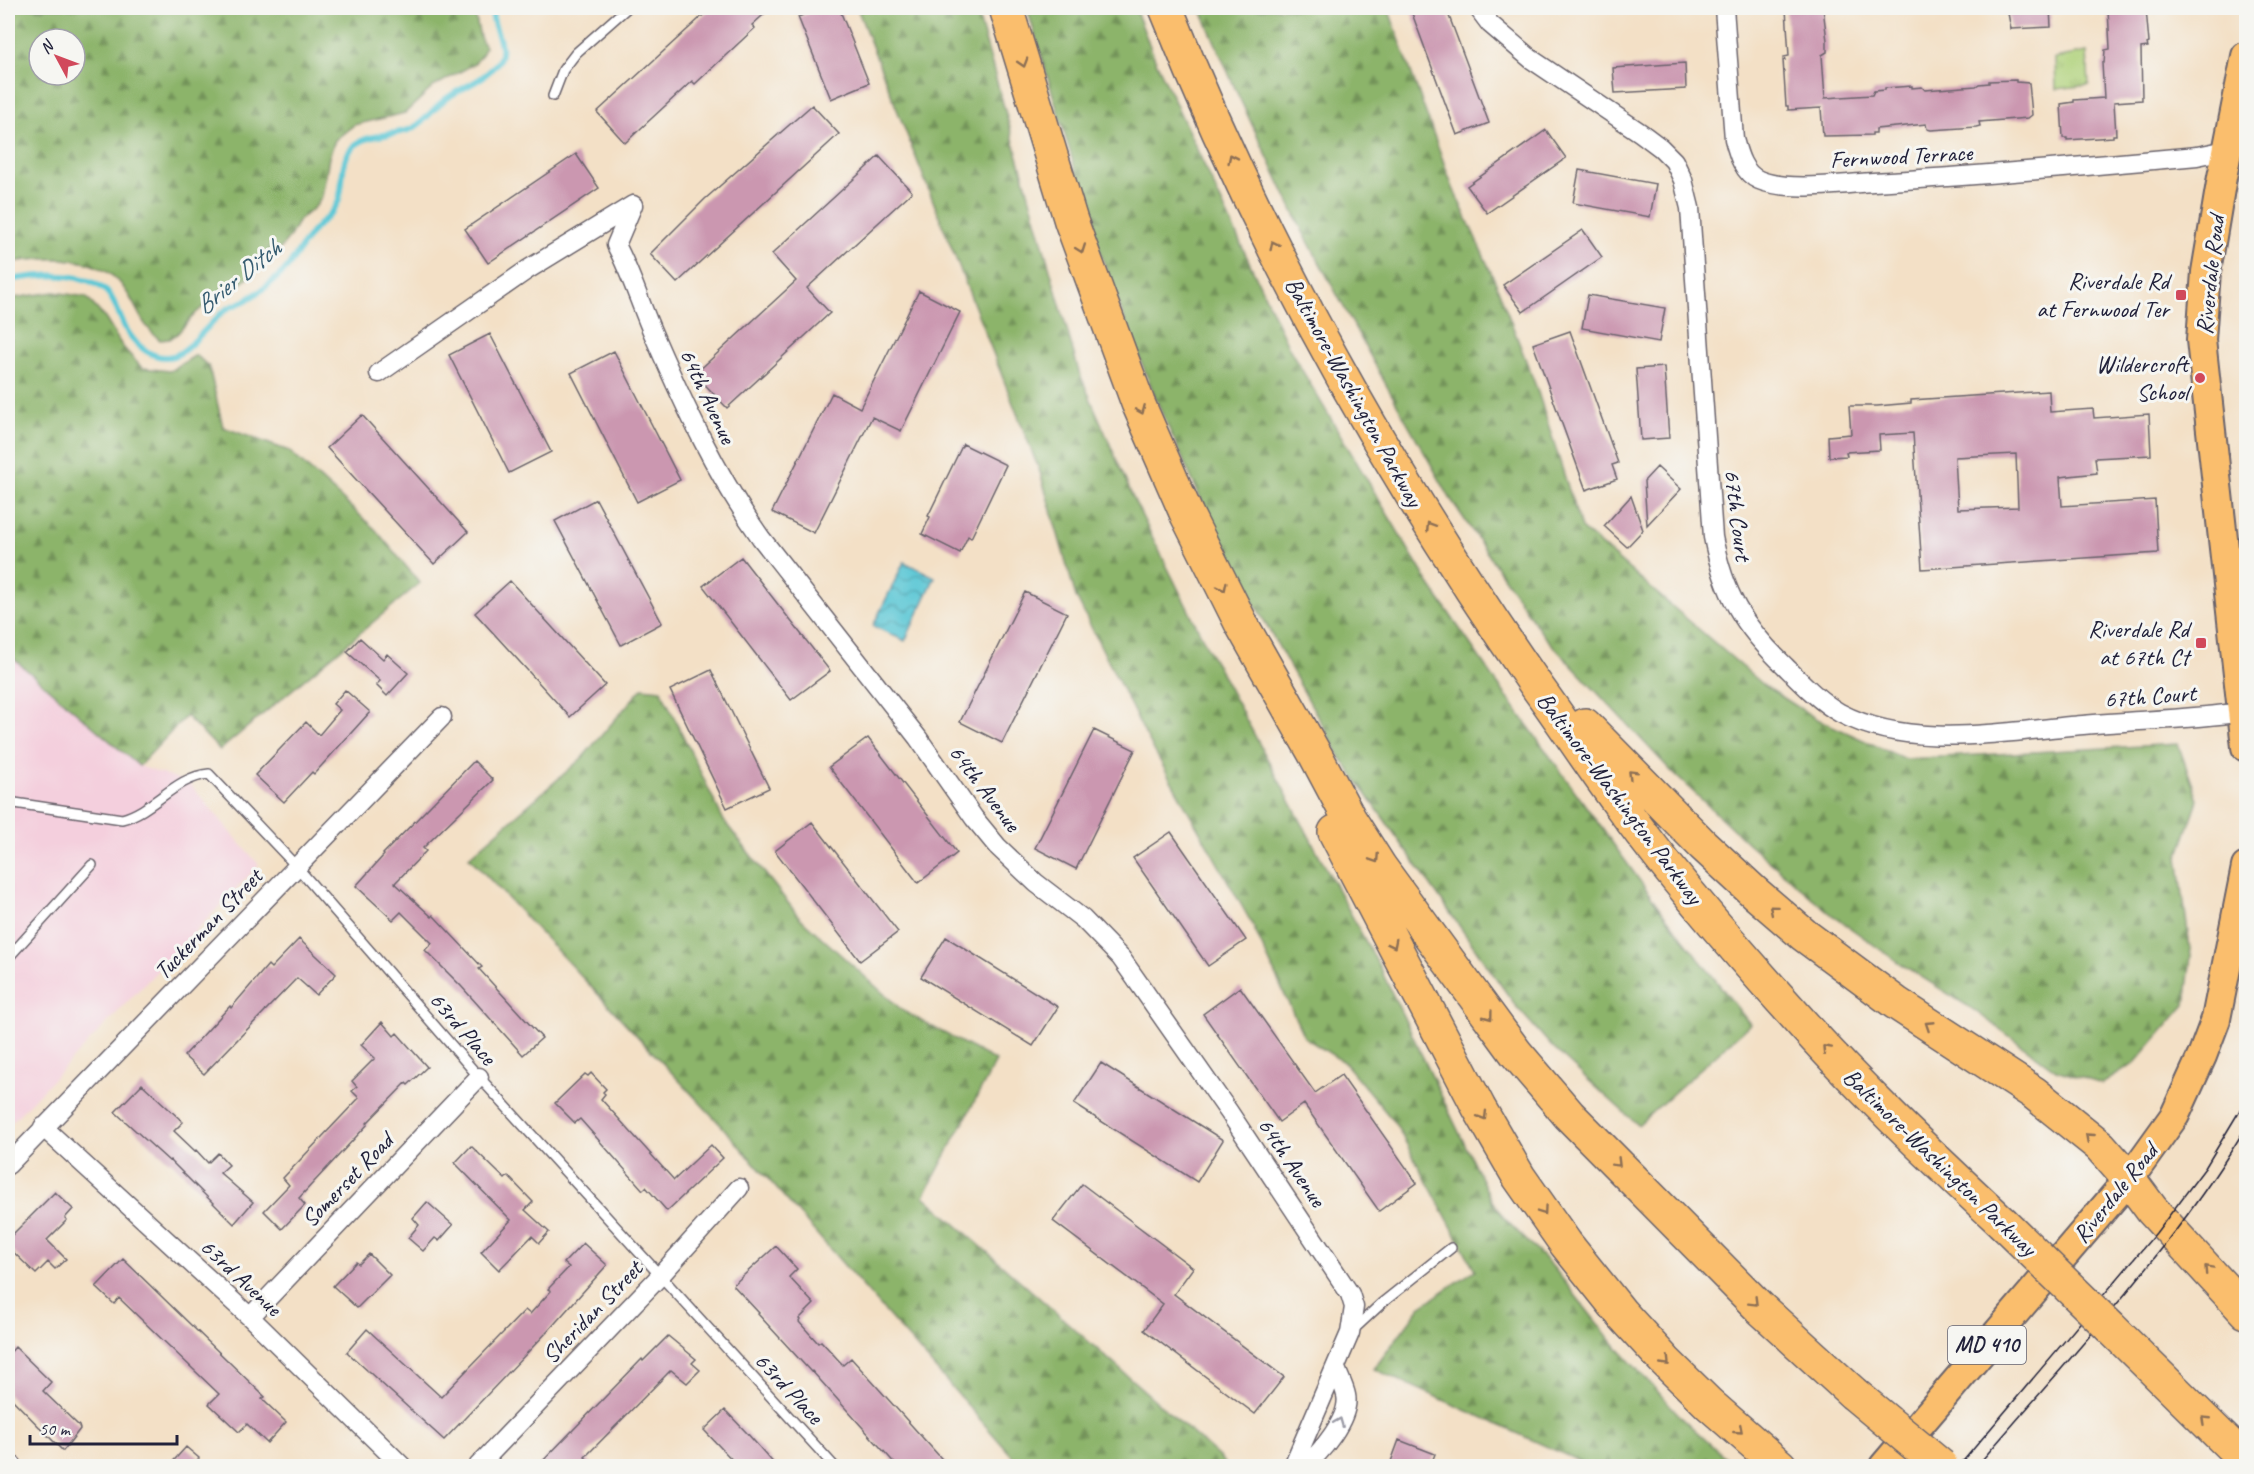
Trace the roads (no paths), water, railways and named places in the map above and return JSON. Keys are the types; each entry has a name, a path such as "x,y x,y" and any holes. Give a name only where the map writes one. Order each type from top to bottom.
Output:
{"highway":[{"path":"1006,8 1071,221 1138,403 1187,515 1242,626 1317,796 1449,1053 1520,1177 1566,1244 1622,1314 1665,1361 1780,1467"},
{"name":"Baltimore-Washington Parkway","path":"1167,8 1227,150 1287,271 1370,423 1416,503 1462,575 1624,811 1704,911 1786,1006 1841,1065 1910,1136 2002,1222 2247,1461"},
{"path":"1462,575 1596,738 1703,845 1804,935 1922,1021 2005,1073 2069,1119 2100,1146 2152,1210 2247,1312"},
{"path":"1242,626 1349,818 1380,867 1516,1053 1569,1115 1769,1316 1853,1393 1941,1467"}],"main road":[{"name":"Riverdale Road","path":"2247,56 2227,150 2206,273 2201,340 2247,747"},
{"name":"Riverdale Road","path":"1884,1467 2129,1179 2175,1115 2216,1019 2247,867"}],"street":[{"name":"67th Court","path":"1478,8 1490,24 1531,59 1641,132 1674,161 1683,180 1690,208 1713,537 1719,566 1727,590 1750,628 1815,696 1864,724 1891,732 1917,736 1974,734 2242,712"},
{"name":"Fernwood Terrace","path":"1724,8 1734,139 1740,159 1748,172 1757,179 1773,184 1804,186 1989,176 2197,156 2227,150"},
{"name":"64th Avenue","path":"379,373 527,270 633,205 616,244 680,394 714,465 738,505 767,546 918,738 974,818 997,846 1036,883 1083,919 1121,958 1229,1112 1350,1294 1354,1307 1350,1333 1293,1467"},
{"name":"Tuckerman Street","path":"8,1165 442,717"},
{"name":"Somerset Road","path":"250,1317 479,1077"},
{"name":"63rd Avenue","path":"43,1127 250,1317 402,1467"},
{"name":"Sheridan Street","path":"478,1467 660,1276 739,1188"},
{"path":"1304,1467 1312,1461 1340,1426 1347,1397 1336,1368"},
{"path":"8,1461 13,1467"}],"lane":[{"path":"553,96 563,70 576,53 627,8"},
{"name":"63rd Place","path":"8,802 122,819 138,815 176,786 198,775 209,774 297,867 479,1077 834,1467"},
{"path":"8,958 92,865"},
{"path":"1350,1333 1382,1303 1451,1248"}],"water":[{"path":"904,562 935,577 905,641 873,626"}],"waterway":[{"name":"Brier Ditch","path":"8,280 68,276 91,282 110,295 126,329 146,351 166,357 178,354 192,344 224,311 257,293 276,279 288,266 316,227 337,204 341,192 344,164 354,146 369,138 415,127 438,105 477,81 497,63 501,50 493,8"}],"tram line":[{"path":"1959,1466 2156,1233 2205,1168 2246,1100"},
{"path":"1977,1466 2153,1260 2217,1173 2246,1127"}],"place":[{"name":"Riverdale Rd at Fernwood Ter","path":"2181,295"},
{"name":"Wildercroft School","path":"2200,378"},
{"name":"Riverdale Rd at 67th Ct","path":"2201,643"}]}
